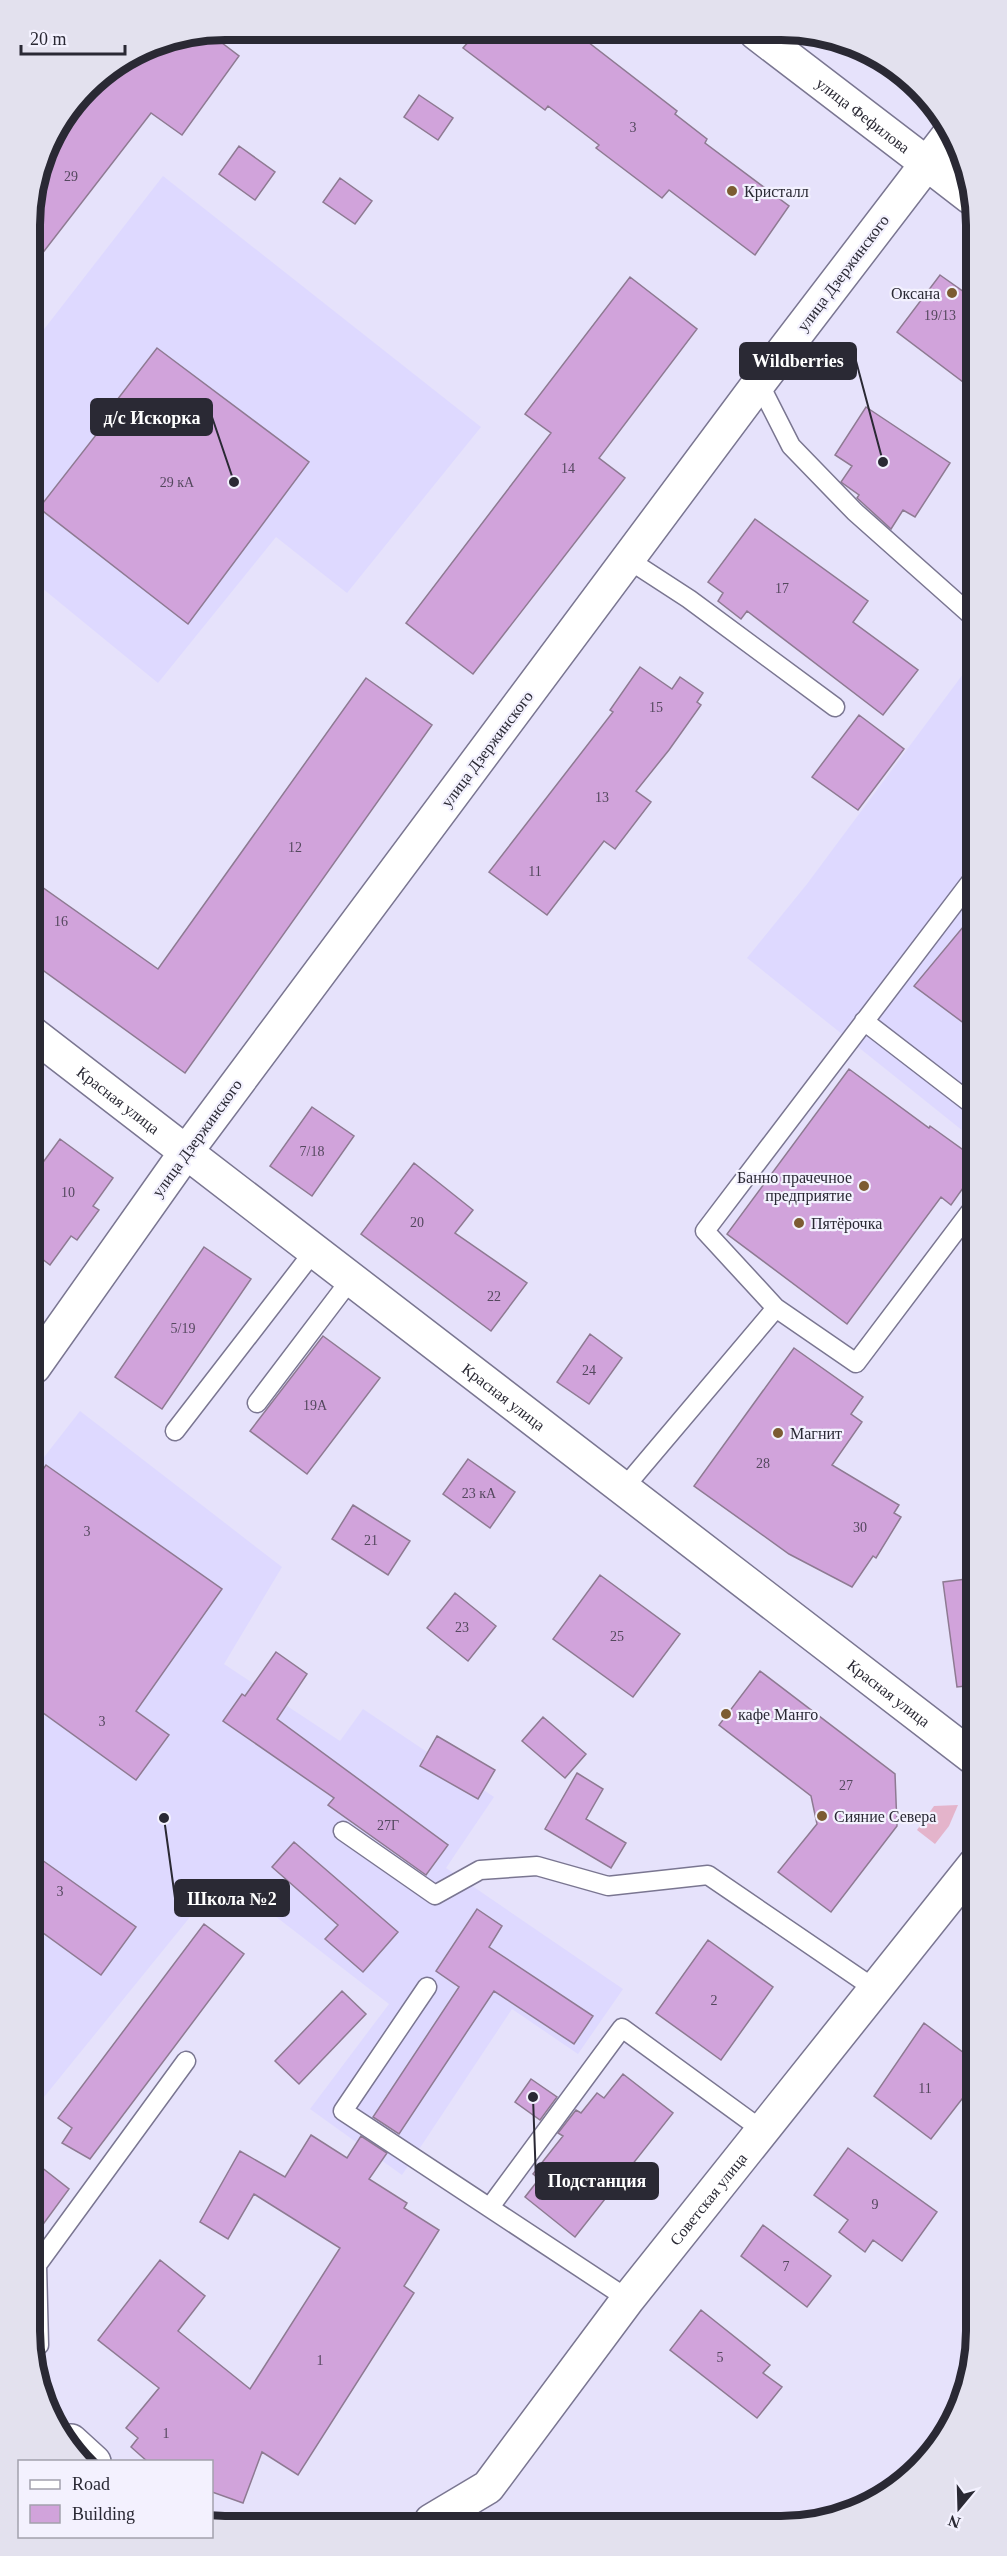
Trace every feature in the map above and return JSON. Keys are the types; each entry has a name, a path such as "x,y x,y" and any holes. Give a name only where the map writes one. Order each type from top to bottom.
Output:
{"main road":[{"name":"улица Фефилова","path":"766,41 963,191"},
{"name":"улица Дзержинского","path":"41,1356 186,1152 759,383 945,140"},
{"name":"Красная улица","path":"41,1040 966,1752"},
{"name":"Советская улица","path":"439,2516 488,2487 628,2299 966,1875"}],"lane":[{"path":"759,383 791,446 855,512 966,611"},
{"path":"629,560 689,599 835,707"},
{"path":"966,888 705,1231 776,1308 856,1363 966,1217"},
{"path":"864,1021 966,1100"},
{"path":"175,1431 314,1251"},
{"path":"257,1403 351,1279"},
{"path":"623,1489 776,1308"},
{"path":"344,1831 435,1895 480,1870 537,1866 608,1886 708,1875 875,1989"},
{"path":"427,1987 343,2111 628,2299"},
{"path":"490,2207 622,2028 762,2130"},
{"path":"41,2260 186,2061"}],"shaded area":[{"path":"163,176 481,427 347,593 276,537 158,683 41,587 41,333"},
{"path":"966,670 966,1133 747,958 807,884"},
{"path":"80,1411 282,1567 224,1664 340,1741 363,1709 494,1797 446,1868 623,1989 578,2054 512,2009 402,2175 310,2109 389,2004 248,1895 224,1917 203,1901 41,2101 41,1461"},
{"path":"958,1805 949,1826 935,1844 917,1830 934,1806"}],"building":[{"path":"219,41 239,56 182,135 151,113 41,255 41,214 47,178 60,144 86,104 113,79 133,65 178,47"},
{"path":"469,41 587,41 677,111 675,114 707,139 705,143 789,206 755,255 669,190 662,198 596,148 599,145 548,106 545,110 463,48"},
{"path":"419,95 453,118 438,140 404,117"},
{"path":"239,146 275,172 255,200 219,174"},
{"path":"340,178 372,201 355,224 323,202"},
{"path":"940,275 966,293 966,384 897,332"},
{"path":"630,277 697,329 599,458 625,478 473,674 406,623 551,433 525,414"},
{"path":"157,348 309,462 188,624 41,510 41,505 114,412 110,409"},
{"path":"866,407 950,463 915,517 903,510 891,529 857,498 859,495 841,482 852,466 835,455"},
{"path":"755,519 868,601 853,622 918,670 883,715 747,611 741,619 718,601 723,593 708,582"},
{"path":"640,667 672,689 680,677 703,693 697,702 701,705 636,791 651,802 615,849 604,841 547,915 489,872 613,712 610,710"},
{"path":"366,678 432,725 185,1073 41,969 41,886 158,969"},
{"path":"859,715 904,749 858,810 812,777"},
{"path":"966,923 966,1025 914,986"},
{"name":"Банно прачечное предприятие","path":"849,1069 929,1128 930,1126 966,1152 966,1184 951,1205 941,1197 847,1324 727,1234"},
{"path":"312,1107 354,1136 312,1196 270,1166"},
{"path":"60,1139 113,1178 93,1206 99,1210 77,1240 71,1236 50,1265 41,1258 41,1165"},
{"path":"414,1163 473,1210 455,1233 527,1283 491,1331 361,1234"},
{"path":"204,1247 251,1279 162,1409 115,1377"},
{"path":"590,1334 622,1358 589,1404 557,1382"},
{"path":"323,1336 380,1378 307,1474 250,1431"},
{"path":"794,1348 863,1397 851,1414 862,1422 832,1465 899,1505 894,1513 901,1517 876,1558 873,1556 852,1587 789,1554 694,1486"},
{"path":"468,1459 515,1492 490,1528 443,1494"},
{"path":"46,1465 222,1589 136,1711 169,1735 136,1780 41,1711 41,1472"},
{"path":"353,1505 410,1541 388,1575 332,1539"},
{"path":"600,1575 680,1634 633,1697 553,1639"},
{"path":"966,1579 966,1686 957,1687 943,1582"},
{"path":"455,1593 496,1626 468,1661 427,1628"},
{"path":"276,1652 307,1674 277,1719 448,1845 426,1875 328,1805 334,1798 223,1721 242,1694 245,1696"},
{"name":"Сияние Севера","path":"760,1671 895,1774 897,1826 831,1912 778,1872 817,1824 811,1796 719,1725"},
{"path":"543,1717 586,1754 565,1778 522,1741"},
{"path":"437,1736 495,1770 478,1799 420,1766"},
{"path":"577,1773 603,1789 586,1819 626,1843 611,1868 545,1829"},
{"path":"294,1842 398,1932 363,1972 325,1939 338,1925 272,1867"},
{"path":"41,1859 136,1927 101,1975 41,1931"},
{"path":"477,1909 502,1926 489,1947 593,2016 574,2044 494,1991 399,2134 373,2117 459,1987 436,1971"},
{"path":"204,1924 244,1954 90,2159 62,2143 72,2128 58,2118"},
{"path":"708,1940 773,1987 721,2060 656,2013"},
{"path":"342,1991 366,2014 299,2084 275,2061"},
{"path":"924,2023 966,2054 966,2094 931,2139 874,2096"},
{"path":"623,2074 673,2113 575,2237 525,2197 539,2179 533,2174 563,2136 558,2133 576,2110 581,2113 597,2093 604,2098"},
{"path":"531,2079 557,2097 540,2120 515,2102"},
{"path":"311,2135 347,2158 361,2136 387,2153 369,2179 407,2203 404,2208 439,2230 404,2286 414,2293 298,2475 262,2452 243,2503 213,2492 213,2460 146,2460 131,2447 138,2438 126,2428 159,2388 98,2340 160,2260 205,2296 178,2331 250,2389 340,2248 254,2194 228,2239 200,2222 240,2151 285,2177"},
{"path":"848,2148 937,2212 902,2261 873,2240 865,2252 839,2232 848,2220 814,2195"},
{"path":"41,2167 69,2189 41,2227"},
{"path":"763,2225 831,2276 807,2307 741,2256"},
{"path":"701,2310 770,2365 763,2373 782,2387 757,2418 670,2350"}],"place":[{"name":"Кристалл","path":"732,191"},
{"name":"Оксана","path":"952,293"},
{"name":"Wildberries","path":"883,462"},
{"name":"д/с Искорка","path":"234,482"},
{"name":"Банно прачечное предприятие","path":"864,1186"},
{"name":"Пятёрочка","path":"799,1223"},
{"name":"Магнит","path":"778,1433"},
{"name":"кафе Манго","path":"726,1714"},
{"name":"Сияние Севера","path":"822,1816"},
{"name":"Школа №2","path":"164,1818"},
{"name":"Подстанция","path":"533,2097"}]}
